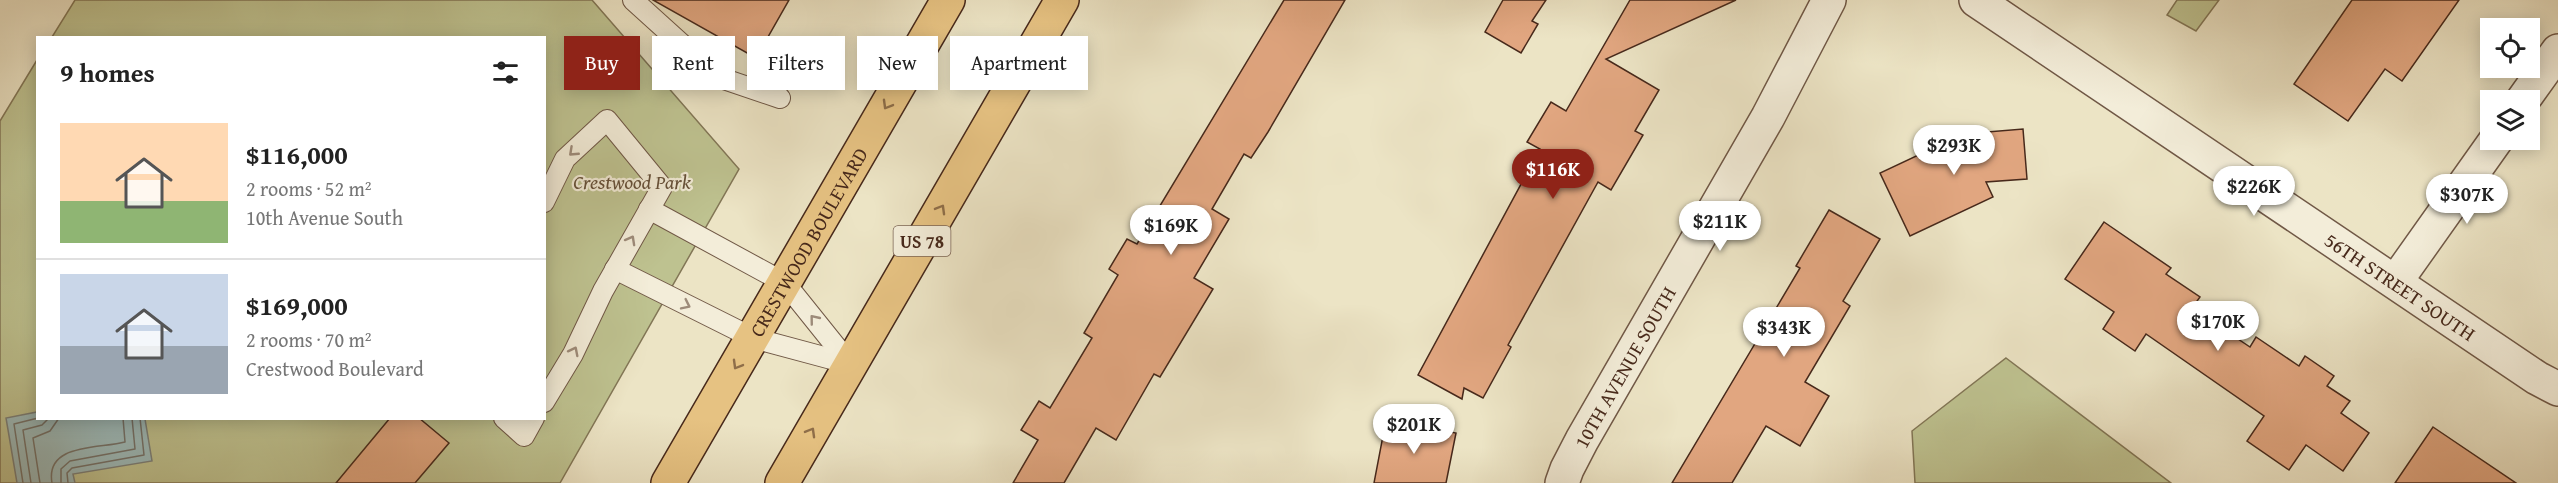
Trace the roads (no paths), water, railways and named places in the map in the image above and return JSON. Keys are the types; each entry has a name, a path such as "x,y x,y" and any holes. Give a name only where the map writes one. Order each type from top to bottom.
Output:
{"main road":[{"name":"CRESTWOOD BOULEVARD","path":"668,483 948,0"},
{"name":"US 78","path":"782,483 1062,0"}],"street":[{"name":"10TH AVENUE SOUTH","path":"1562,483 1582,440 1768,117 1829,0"},
{"name":"56TH STREET SOUTH","path":"1976,0 2396,281 2536,378 2558,389"},
{"path":"2530,90 2558,51"},
{"path":"2396,281 2489,150"}],"lane":[{"path":"633,0 717,77 780,98"},
{"path":"546,198 565,159 607,120 662,187 615,269 573,354 546,399"},
{"path":"649,209 784,283 850,364"},
{"path":"615,269 753,338 850,364"},
{"path":"506,420 524,436 533,420"}],"water":[{"path":"36,412 36,420 145,420 152,461 73,474 75,483 17,483 6,418"}],"park label":[{"name":"Crestwood Park","path":"632,181"}]}
